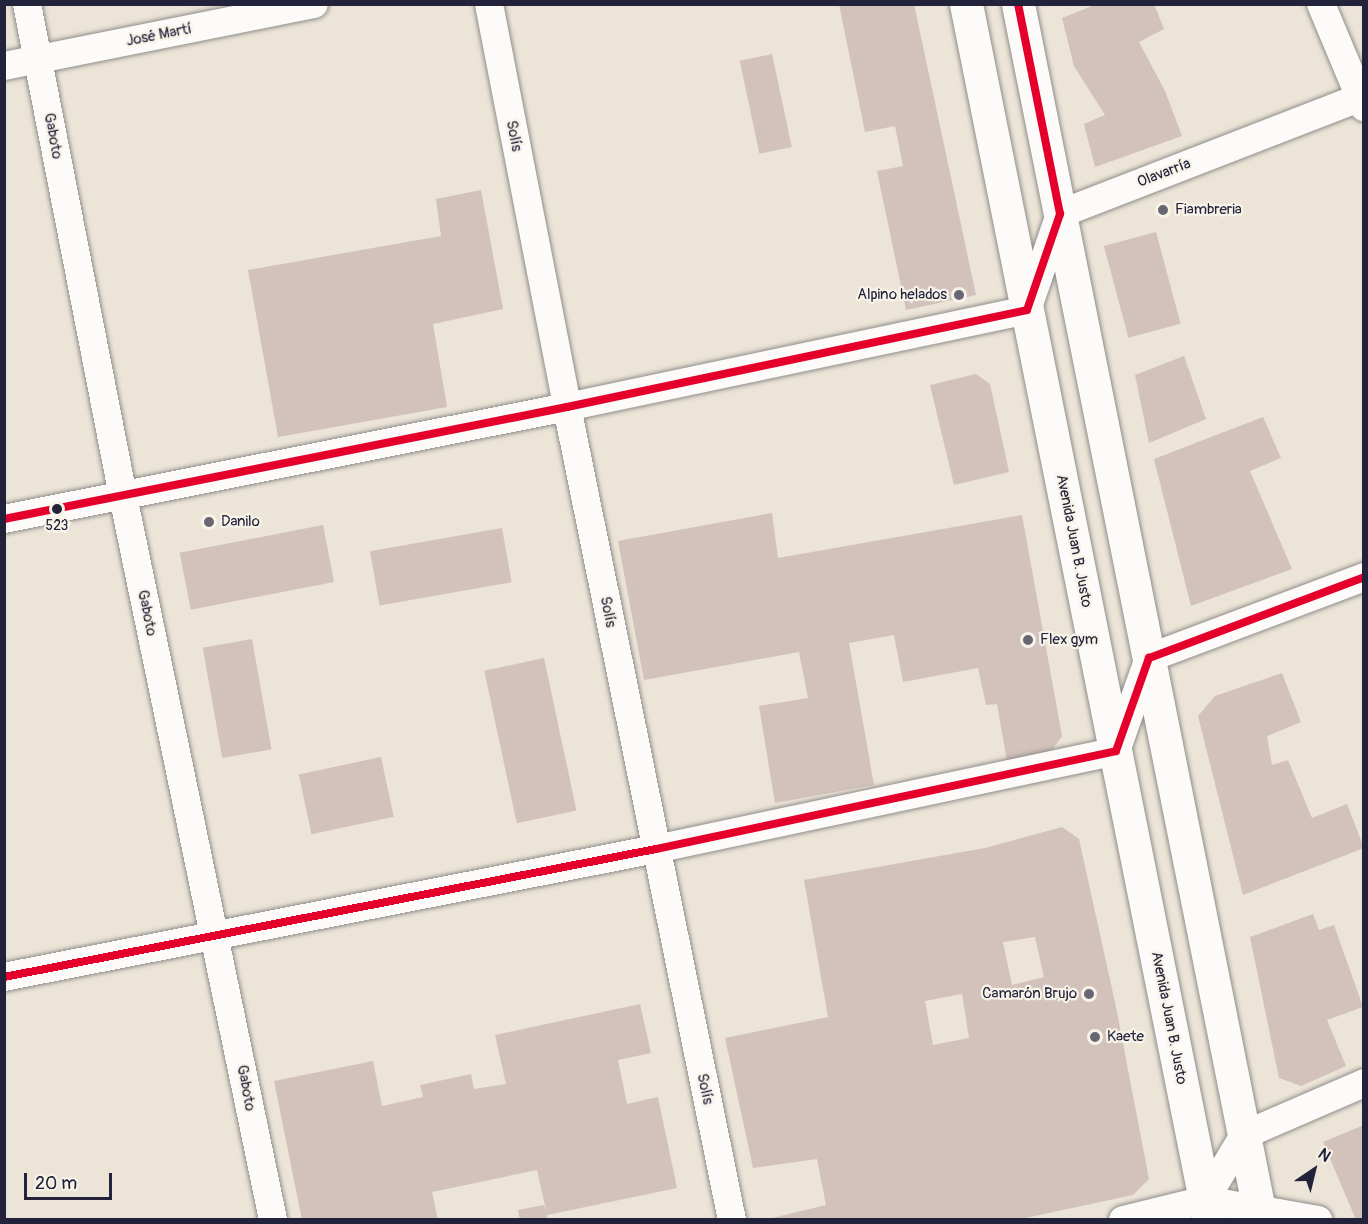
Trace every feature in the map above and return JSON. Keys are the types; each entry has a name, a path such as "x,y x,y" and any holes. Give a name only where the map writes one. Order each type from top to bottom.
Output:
{"main road":[{"name":"Avenida Juan B. Justo","path":"966,4 1207,1210"},
{"path":"1018,4 1260,1214"}],"street":[{"name":"Gaboto","path":"27,4 123,496 273,1220"},
{"name":"José Martí","path":"4,66 314,4"},
{"name":"Solís","path":"489,4 567,407 732,1220"},
{"path":"1322,4 1362,100"},
{"name":"Olavarría","path":"1060,214 1362,100"},
{"path":"4,519 567,407 1027,310 1060,214"},
{"path":"4,977 656,849 1116,751 1149,658 1364,578"},
{"path":"1207,1210 1245,1135 1364,1083"},
{"path":"1123,1220 1207,1210 1318,1220"}],"building":[{"path":"839,4 914,4 976,295 906,310 877,171 903,166 895,126 865,132"},
{"path":"1097,4 1154,4 1164,29 1139,42 1165,91 1182,136 1095,167 1084,124 1105,115 1074,66 1062,18"},
{"path":"772,54 792,147 759,154 740,61"},
{"path":"481,190 503,309 433,324 447,407 278,437 248,270 441,236 436,199"},
{"path":"1156,232 1181,324 1128,338 1104,246"},
{"path":"1184,356 1206,419 1149,443 1135,375"},
{"path":"976,374 990,384 1009,472 954,485 930,385"},
{"path":"1263,417 1281,458 1250,471 1292,569 1191,606 1154,459"},
{"path":"772,513 778,558 1022,515 1062,736 1049,754 1007,761 997,704 986,705 978,668 903,682 894,635 849,643 874,785 775,803 759,706 808,698 799,652 644,680 618,541"},
{"path":"323,525 334,582 191,610 180,553"},
{"path":"502,528 512,582 380,605 370,551"},
{"path":"252,639 271,749 222,758 203,648"},
{"path":"544,658 576,811 517,823 484,671"},
{"path":"1282,673 1301,722 1267,736 1272,765 1288,760 1312,818 1347,804 1364,848 1243,895 1198,716 1215,696"},
{"path":"381,757 394,817 312,834 299,774"},
{"path":"1062,827 1079,839 1116,1007 1149,1179 1133,1195 1016,1220 764,1220 826,1205 817,1159 753,1168 725,1038 828,1017 804,880 985,848","holes":["1035,937 1044,977 1012,985 1003,942","962,994 969,1038 933,1045 925,1001"]},
{"path":"1313,914 1319,930 1334,925 1363,1007 1327,1020 1346,1066 1301,1086 1279,1078 1250,937"},
{"path":"640,1004 651,1053 618,1060 627,1104 658,1097 677,1188 547,1215 548,1220 520,1220 518,1210 544,1205 547,1214 537,1170 432,1192 438,1220 302,1220 274,1081 373,1061 382,1106 423,1097 420,1085 471,1074 474,1089 506,1084 495,1035"},
{"path":"1364,1125 1364,1220 1356,1220 1323,1142"}],"transit line":[{"path":"4,519 567,407 1027,310 1060,214 1018,4"},
{"path":"4,977 656,849 1116,751 1149,658 1364,577"}],"place":[{"name":"Fiambreria","path":"1163,210"},
{"name":"Alpino helados","path":"959,295"},
{"name":"523","path":"57,509"},
{"name":"Danilo","path":"209,522"},
{"name":"Flex gym","path":"1028,640"},
{"name":"Camarón Brujo","path":"1089,994"},
{"name":"Kaete","path":"1095,1037"}]}
